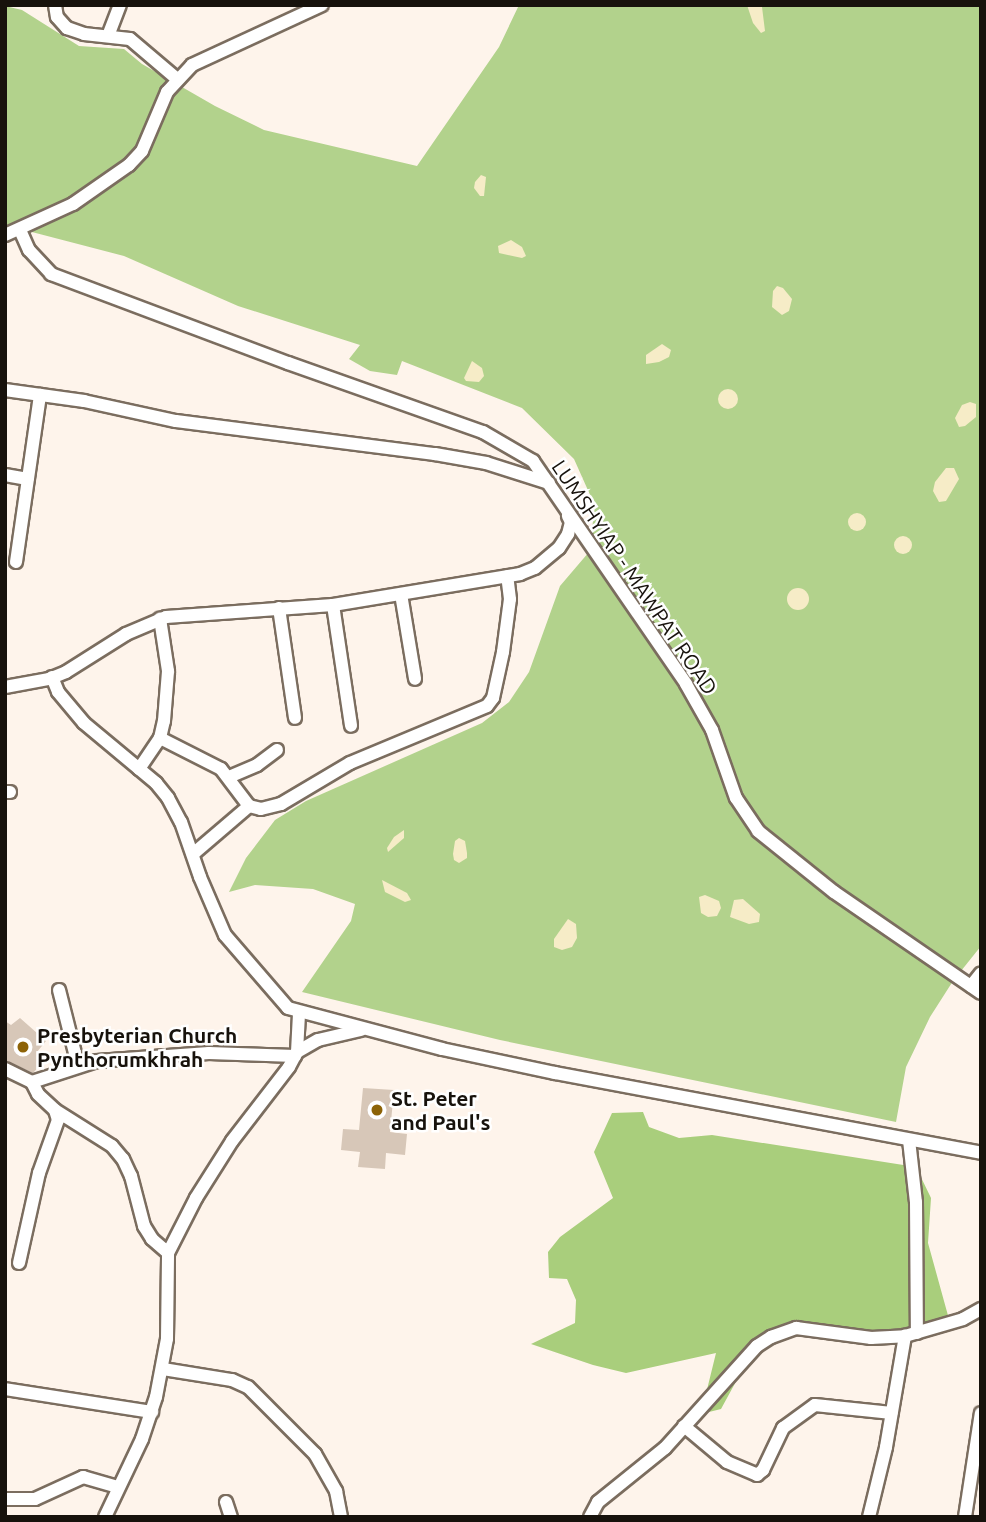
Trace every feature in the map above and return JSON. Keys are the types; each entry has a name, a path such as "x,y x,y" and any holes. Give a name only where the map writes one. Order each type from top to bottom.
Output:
{"street":[{"path":"55,5 57,17 67,28 84,34 130,39 177,79"},
{"path":"108,36 120,5"},
{"path":"5,235 73,204 129,165 142,150 158,109 177,79 192,65 316,7"},
{"name":"LUMSHYIAP - MAWPAT ROAD","path":"20,230 29,250 51,274 288,363 484,432 533,461 696,700 712,730 736,798 758,831 834,892 976,989"},
{"path":"5,390 176,421 435,454 486,463 549,483"},
{"path":"16,562 40,395"},
{"path":"5,475 28,479"},
{"path":"5,687 52,677 88,659 126,634 179,614 333,605 507,576 535,568 559,548 571,522 566,509"},
{"path":"193,855 249,807 261,808 281,804 350,763 487,706 494,698 503,652 510,599 507,576"},
{"path":"401,594 415,678"},
{"path":"333,605 351,726"},
{"path":"279,608 295,718"},
{"path":"139,769 160,738 168,682 160,619"},
{"path":"52,677 58,692 84,723 169,798 225,935 283,1004 299,1013 555,1073 981,1153"},
{"path":"160,738 210,762 229,777 249,807"},
{"path":"229,777 257,765 277,750"},
{"path":"976,989 981,973"},
{"path":"59,990 78,1065"},
{"path":"296,1054 299,1013"},
{"path":"105,1517 152,1412 163,1369 168,1254 203,1186 296,1054 317,1040 364,1029"},
{"path":"32,1082 78,1065 181,1054 296,1054"},
{"path":"5,1069 32,1082 38,1094 55,1110 112,1146 131,1177 144,1226 152,1239 168,1254"},
{"path":"19,1263 39,1174 58,1120 55,1110"},
{"path":"869,1517 911,1335 916,1202 909,1140"},
{"path":"590,1517 598,1502 665,1448 757,1346 784,1331 796,1328 872,1338 911,1335 963,1319 981,1309"},
{"path":"163,1369 232,1380 248,1387 315,1454 336,1491 341,1517"},
{"path":"5,1389 152,1412"},
{"path":"684,1426 727,1462 757,1475 763,1470 783,1428 816,1405 892,1413"},
{"path":"965,1517 981,1413"},
{"path":"5,1499 34,1499 83,1477 119,1487"},
{"path":"226,1502 231,1517"}],"green space":[{"path":"519,5 981,5 981,946 953,981 930,1017 906,1067 896,1122 500,1040 302,992 351,921 355,904 313,889 255,885 229,892 246,858 275,820 306,801 482,723 509,702 529,672 560,586 589,552 595,506 574,459 522,408 402,361 397,375 370,371 349,359 360,345 238,306 124,256 5,225 5,6 22,10 79,46 124,49 142,64 215,106 264,130 417,166 499,47"},
{"path":"643,1112 649,1127 679,1138 712,1135 916,1167 931,1198 928,1243 952,1330 930,1335 800,1332 768,1345 745,1365 721,1409 701,1414 716,1353 626,1373 531,1344 575,1323 576,1300 567,1279 549,1278 548,1252 560,1237 613,1198 594,1152 612,1113"}],"sand":[{"path":"747,5 762,7 765,31 761,33 753,23"},
{"path":"481,175 486,177 484,196 480,196 474,188"},
{"path":"511,240 522,247 526,256 522,258 499,253 498,246"},
{"path":"777,286 783,288 792,299 789,311 782,315 772,307 773,291"},
{"path":"662,344 671,350 669,357 646,364 646,355"},
{"path":"472,361 482,368 484,376 479,382 466,381 464,378"},
{"path":"728,389 735,392 738,399 735,406 728,409 721,406 718,399 721,392"},
{"path":"970,402 976,404 976,417 965,426 959,427 955,418 962,405"},
{"path":"946,468 954,468 959,479 946,501 939,502 933,491 935,482"},
{"path":"857,513 863,516 866,522 863,528 857,531 851,528 848,522 851,516"},
{"path":"903,536 909,539 912,545 909,551 903,554 897,551 894,545 897,539"},
{"path":"798,588 806,591 809,599 806,607 798,610 790,607 787,599 790,591"},
{"path":"404,830 404,838 388,852 387,848 394,837"},
{"path":"459,838 465,841 467,858 459,863 454,860 453,854 455,841"},
{"path":"382,880 407,893 411,900 405,902 385,892"},
{"path":"705,895 719,901 721,908 717,916 708,917 701,913 699,897"},
{"path":"743,899 760,914 759,922 749,924 730,917 734,900"},
{"path":"568,919 576,924 577,938 572,947 562,950 554,947 554,939"}],"building":[{"name":"Presbyterian Church Pynthorumkhrah","path":"20,1018 46,1041 37,1052 45,1060 33,1073 5,1060 5,1021 11,1025"},
{"name":"St. Peter and Paul's","path":"363,1088 394,1090 390,1132 407,1134 405,1155 386,1153 385,1169 358,1167 360,1152 341,1150 343,1129 359,1130"}],"place":[{"name":"Presbyterian Church Pynthorumkhrah","path":"23,1047"},
{"name":"St. Peter and Paul's","path":"377,1110"}]}
